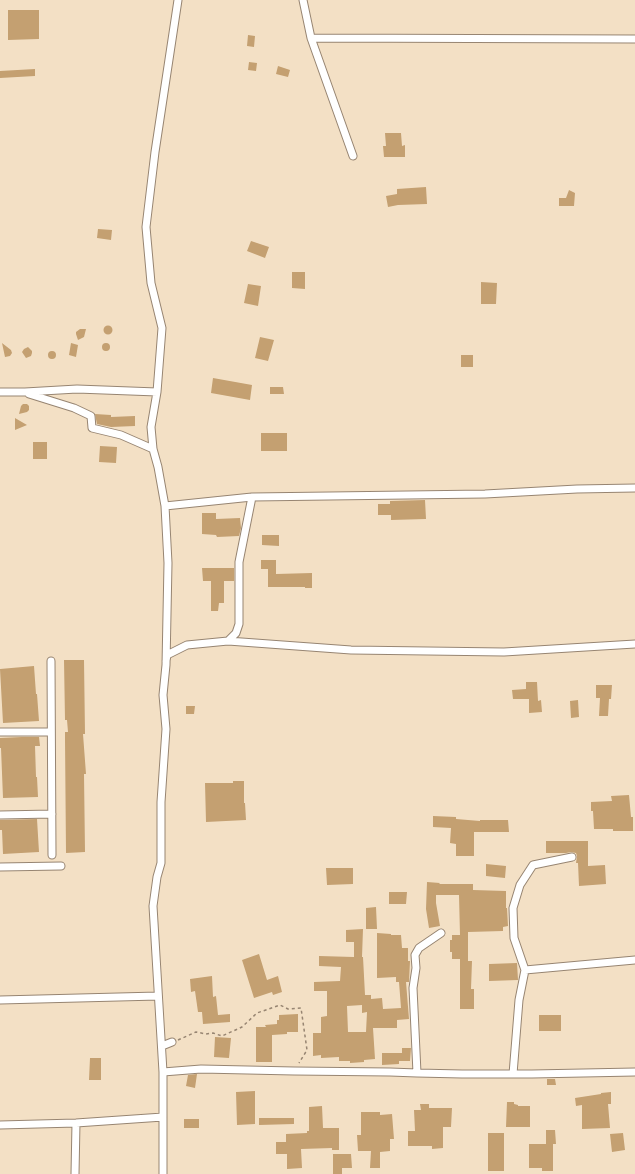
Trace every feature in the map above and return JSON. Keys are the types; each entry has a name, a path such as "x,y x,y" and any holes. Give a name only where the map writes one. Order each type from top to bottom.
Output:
{"street":[{"path":"166,665 168,563 165,506 153,449 151,427 157,392 162,328 151,282 146,227 155,152 178,0"},
{"path":"303,0 311,38 353,156"},
{"path":"311,38 635,39"},
{"path":"0,392 77,389 157,392"},
{"path":"25,392 74,408 91,416 92,428 121,435 153,449"},
{"path":"165,506 252,497 484,494 577,489 635,488"},
{"path":"228,641 236,634 239,624 239,562 252,497"},
{"path":"164,1174 162,1046 153,906 157,877 161,863 161,802 166,729 162,695 167,655 186,645 228,641 351,650 504,652 635,644"},
{"path":"51,661 52,855"},
{"path":"0,732 51,732"},
{"path":"0,815 52,814"},
{"path":"513,1074 519,1000 525,970 514,938 514,908 520,886 533,865 572,857"},
{"path":"0,868 61,866"},
{"path":"417,1074 413,988 416,968 415,955 418,948 441,933"},
{"path":"525,970 635,960"},
{"path":"0,1000 158,996"},
{"path":"162,1046 172,1042"},
{"path":"163,1072 201,1069 390,1072 417,1074 635,1072"},
{"path":"0,1125 76,1123 163,1117"},
{"path":"76,1123 76,1174"}],"path":[{"path":"172,1042 196,1032 206,1034 213,1033 222,1036 242,1027 257,1013 280,1005 288,1009 302,1008 307,1050 294,1071"}],"building":[{"path":"8,10 39,10 39,39 8,40"},
{"path":"248,35 255,36 254,47 247,46"},
{"path":"249,62 257,63 256,71 248,70"},
{"path":"278,66 290,70 288,77 276,74"},
{"path":"35,69 35,76 0,78 0,71"},
{"path":"385,133 401,133 402,146 405,145 405,157 384,157 383,146 386,146"},
{"path":"426,187 427,204 398,205 388,207 386,196 397,194 397,189"},
{"path":"569,190 575,193 574,206 559,206 559,198 566,198"},
{"path":"98,229 112,230 111,240 97,238"},
{"path":"251,241 269,247 265,258 247,251"},
{"path":"292,272 305,272 305,289 292,288"},
{"path":"481,282 497,283 496,304 481,304"},
{"path":"248,284 261,286 258,306 244,303"},
{"path":"106,326 110,326 112,330 110,334 106,334 104,332 104,328"},
{"path":"80,329 86,329 84,337 78,340 76,332"},
{"path":"260,337 274,340 268,361 255,358"},
{"path":"2,343 11,350 12,353 10,356 5,357"},
{"path":"71,343 78,345 76,357 69,355"},
{"path":"104,343 108,343 110,347 108,351 104,351 102,349 102,345"},
{"path":"28,347 32,353 31,356 26,358 22,352"},
{"path":"50,351 54,351 56,355 54,359 50,359 48,357 48,353"},
{"path":"461,355 473,355 473,367 461,367"},
{"path":"213,378 252,385 250,400 211,393"},
{"path":"270,387 283,387 284,394 270,394"},
{"path":"23,404 27,404 29,406 29,410 19,414 21,406"},
{"path":"95,414 111,415 111,417 135,416 135,426 111,427 97,424"},
{"path":"15,418 27,425 15,430"},
{"path":"261,433 287,433 287,451 261,451"},
{"path":"33,442 47,442 47,459 33,459"},
{"path":"100,446 117,447 116,463 99,462"},
{"path":"425,500 426,519 391,520 391,515 378,515 378,504 390,504 390,501"},
{"path":"202,513 216,513 216,519 240,518 241,528 239,536 217,537 216,535 202,534"},
{"path":"262,535 279,535 279,546 262,545"},
{"path":"261,560 276,560 276,574 312,573 312,588 268,587 268,569 261,569"},
{"path":"202,568 234,568 234,581 224,581 224,603 219,603 218,611 211,611 211,581 203,581"},
{"path":"64,660 84,660 85,734 83,734 86,774 84,774 85,852 66,853 65,732 68,732 67,720 65,720"},
{"path":"34,666 39,721 3,723 0,669"},
{"path":"526,682 537,682 538,701 541,700 542,712 529,713 529,699 513,699 512,690 526,689"},
{"path":"596,685 612,685 608,716 599,716 600,698 596,698"},
{"path":"578,700 579,717 571,718 570,701"},
{"path":"186,706 195,706 194,714 186,714"},
{"path":"39,737 40,746 35,746 38,797 3,798 0,738"},
{"path":"233,781 244,781 246,820 206,822 205,783 233,783"},
{"path":"629,795 631,817 633,817 633,831 594,829 591,802 612,801 611,796"},
{"path":"433,816 456,817 456,819 480,821 508,820 509,832 474,832 474,856 456,856 456,844 450,843 451,828 433,827"},
{"path":"37,819 39,852 3,854 0,820"},
{"path":"546,841 588,841 588,866 605,865 606,884 579,886 576,853 546,853"},
{"path":"486,864 506,866 505,878 486,876"},
{"path":"326,868 353,868 353,884 327,885"},
{"path":"427,882 440,883 439,884 473,884 473,890 506,891 508,926 503,927 503,931 468,932 468,961 472,961 471,989 474,989 474,1009 460,1009 460,959 452,959 452,952 450,952 450,940 452,940 452,935 460,935 459,895 436,895 440,926 429,928 426,909"},
{"path":"389,892 407,892 406,904 389,904"},
{"path":"376,907 377,929 366,929 366,908"},
{"path":"363,929 362,957 365,995 371,995 371,999 382,998 383,1009 401,1008 399,982 396,982 396,977 377,978 377,933 401,935 402,948 408,948 408,961 410,961 409,982 406,982 409,1019 397,1020 397,1028 373,1028 375,1059 364,1060 364,1062 350,1063 350,1061 339,1061 339,1057 321,1058 321,1055 313,1056 313,1033 321,1033 321,1017 327,1016 327,991 314,991 314,982 340,981 341,967 319,966 319,956 354,957 354,942 346,942 346,930","holes":["362,1005 362,1013 367,1012 366,1032 348,1032 347,1006"]},
{"path":"259,954 267,980 278,976 282,992 273,995 272,992 254,998 242,960"},
{"path":"517,963 518,980 489,981 489,964"},
{"path":"212,976 213,997 216,996 218,1015 230,1014 230,1022 203,1024 202,1012 198,1012 195,991 191,992 190,979"},
{"path":"298,1014 298,1032 287,1032 287,1034 272,1035 272,1062 256,1062 256,1027 266,1027 265,1025 277,1024 279,1015"},
{"path":"539,1015 561,1015 561,1031 539,1031"},
{"path":"215,1037 231,1038 229,1058 214,1057"},
{"path":"402,1048 411,1048 410,1061 399,1061 399,1064 382,1065 382,1053 402,1053"},
{"path":"90,1058 101,1058 101,1080 89,1080"},
{"path":"197,1074 195,1088 186,1086 188,1075"},
{"path":"547,1079 555,1079 556,1085 547,1085"},
{"path":"255,1091 255,1124 237,1125 236,1092"},
{"path":"611,1092 611,1104 608,1104 610,1128 582,1129 582,1105 576,1106 575,1098"},
{"path":"507,1102 514,1102 514,1104 518,1106 530,1106 530,1127 506,1127"},
{"path":"420,1104 429,1104 429,1108 452,1108 451,1127 443,1127 443,1148 432,1149 432,1146 408,1146 408,1131 415,1131 414,1110 421,1110"},
{"path":"322,1106 323,1128 339,1128 339,1150 332,1150 332,1148 301,1149 302,1168 287,1169 287,1154 276,1154 276,1142 286,1142 286,1134 307,1133 307,1131 309,1131 309,1107"},
{"path":"361,1112 380,1112 380,1115 392,1114 394,1139 390,1139 390,1151 380,1152 380,1168 370,1168 371,1151 358,1151 357,1135 361,1135"},
{"path":"259,1118 294,1118 294,1124 259,1125"},
{"path":"184,1119 199,1119 199,1128 184,1128"},
{"path":"546,1130 555,1130 556,1144 553,1144 553,1171 542,1171 542,1168 529,1168 529,1144 546,1144"},
{"path":"488,1133 504,1133 504,1171 488,1171"},
{"path":"623,1133 625,1150 612,1152 610,1134"},
{"path":"333,1154 351,1154 352,1168 342,1168 342,1174 333,1174"}]}
